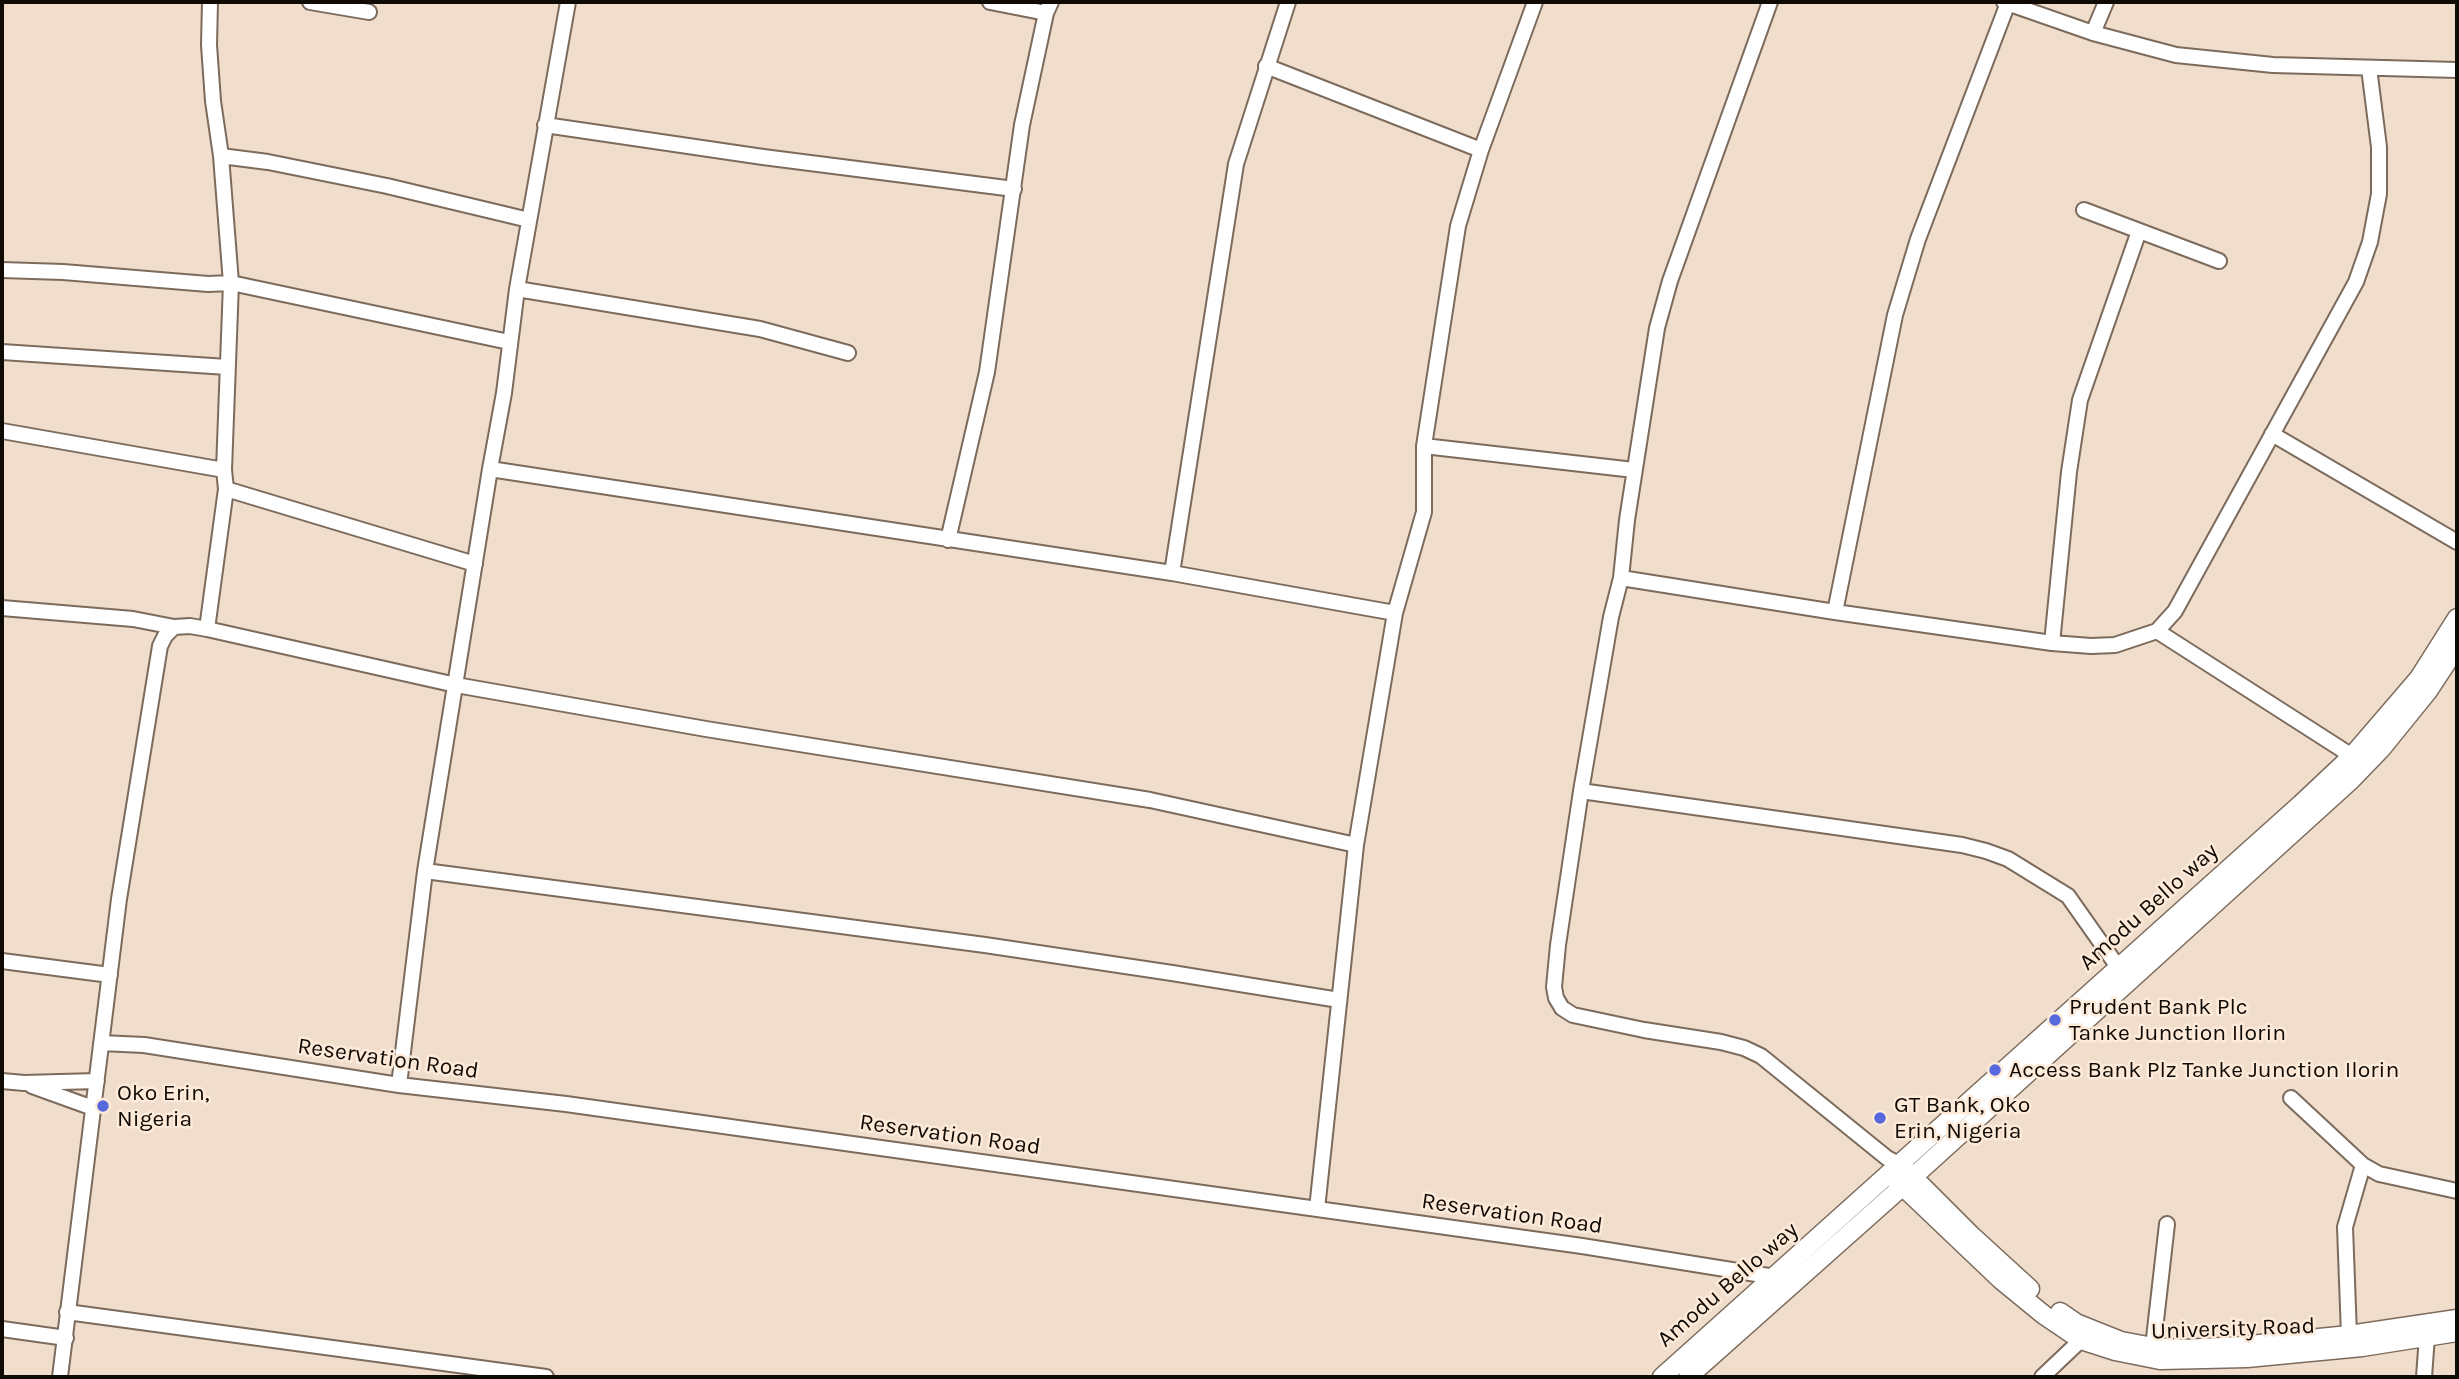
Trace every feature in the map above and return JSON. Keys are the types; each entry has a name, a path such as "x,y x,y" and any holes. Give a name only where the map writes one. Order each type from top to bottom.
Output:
{"main road":[{"name":"Amodu Bello way","path":"1688,1377 1782,1281 1898,1172 2118,967 2352,756 2419,678 2457,618"},
{"name":"Amodu Bello way","path":"1898,1172 2351,780 2381,749 2428,691 2457,647"},
{"name":"University Road","path":"1898,1172 2000,1279 2044,1315 2081,1340 2137,1357 2179,1361 2362,1347 2431,1331 2457,1320"},
{"name":"University Road","path":"1898,1172 2043,1301 2077,1323 2121,1341 2153,1347 2240,1346 2349,1335 2457,1332"},
{"name":"Amodu Bello way","path":"1662,1377 1782,1281"}],"street":[{"path":"207,629 226,489 224,470 231,283 221,156 213,101 209,45 210,2"},
{"path":"310,2 369,12"},
{"path":"399,1085 425,871 504,393 517,289 568,2"},
{"path":"948,541 987,372 1023,125 1048,7 990,2"},
{"path":"1172,573 1236,164 1288,2"},
{"path":"1317,1209 1356,845 1395,613 1424,512 1424,446 1458,226 1481,150 1535,2"},
{"path":"1770,2 1670,281 1651,356 1621,578 1611,617 1581,791 1554,975 1556,998 1562,1008 1573,1015 1744,1048 1761,1056 1898,1172"},
{"path":"2092,33 2106,2"},
{"path":"1835,612 1895,315 1917,239 2006,3 2092,33 2176,55 2273,65 2457,69"},
{"path":"1266,66 1481,150"},
{"path":"1621,578 2052,643 2115,645 2157,631 2175,611 2356,282 2370,242 2379,194 2379,148 2369,68"},
{"path":"545,125 763,157 1014,189"},
{"path":"221,156 268,162 387,186 529,220"},
{"path":"2084,210 2219,261"},
{"path":"2052,643 2069,472 2080,400 2139,231"},
{"path":"2,270 63,272 208,284 231,283 509,342"},
{"path":"517,289 760,329 848,353"},
{"path":"2,352 227,367"},
{"path":"2,431 224,470"},
{"path":"2272,434 2457,542"},
{"path":"1424,446 1634,470"},
{"path":"490,470 1172,573 1395,613"},
{"path":"226,489 475,564"},
{"path":"2,608 133,619 174,627 190,626 456,685 706,729 1150,800 1356,845"},
{"path":"60,1377 119,899 160,646 174,627"},
{"path":"2157,631 2352,756"},
{"path":"1581,791 1962,845 1986,851 2019,865 2068,896 2118,967"},
{"path":"425,871 972,943 1339,1000"},
{"path":"2,961 110,975"},
{"name":"Reservation Road","path":"101,1043 144,1045 399,1085 579,1105 1582,1246 1782,1281"},
{"path":"2,1081 97,1081"},
{"path":"24,1083 93,1108"},
{"path":"2291,1098 2363,1165 2386,1177 2457,1191"},
{"path":"2349,1335 2345,1227 2363,1165"},
{"path":"2153,1347 2167,1224"},
{"path":"66,1312 546,1377"},
{"path":"2,1329 66,1338"},
{"path":"2424,1377 2431,1331"},
{"path":"2042,1377 2081,1340"}],"place":[{"name":"Prudent Bank Plc Tanke Junction Ilorin","path":"2055,1020"},
{"name":"Access Bank Plz Tanke Junction Ilorin","path":"1995,1070"},
{"name":"Oko Erin, Nigeria","path":"103,1106"},
{"name":"GT Bank, Oko Erin, Nigeria","path":"1880,1118"}]}
